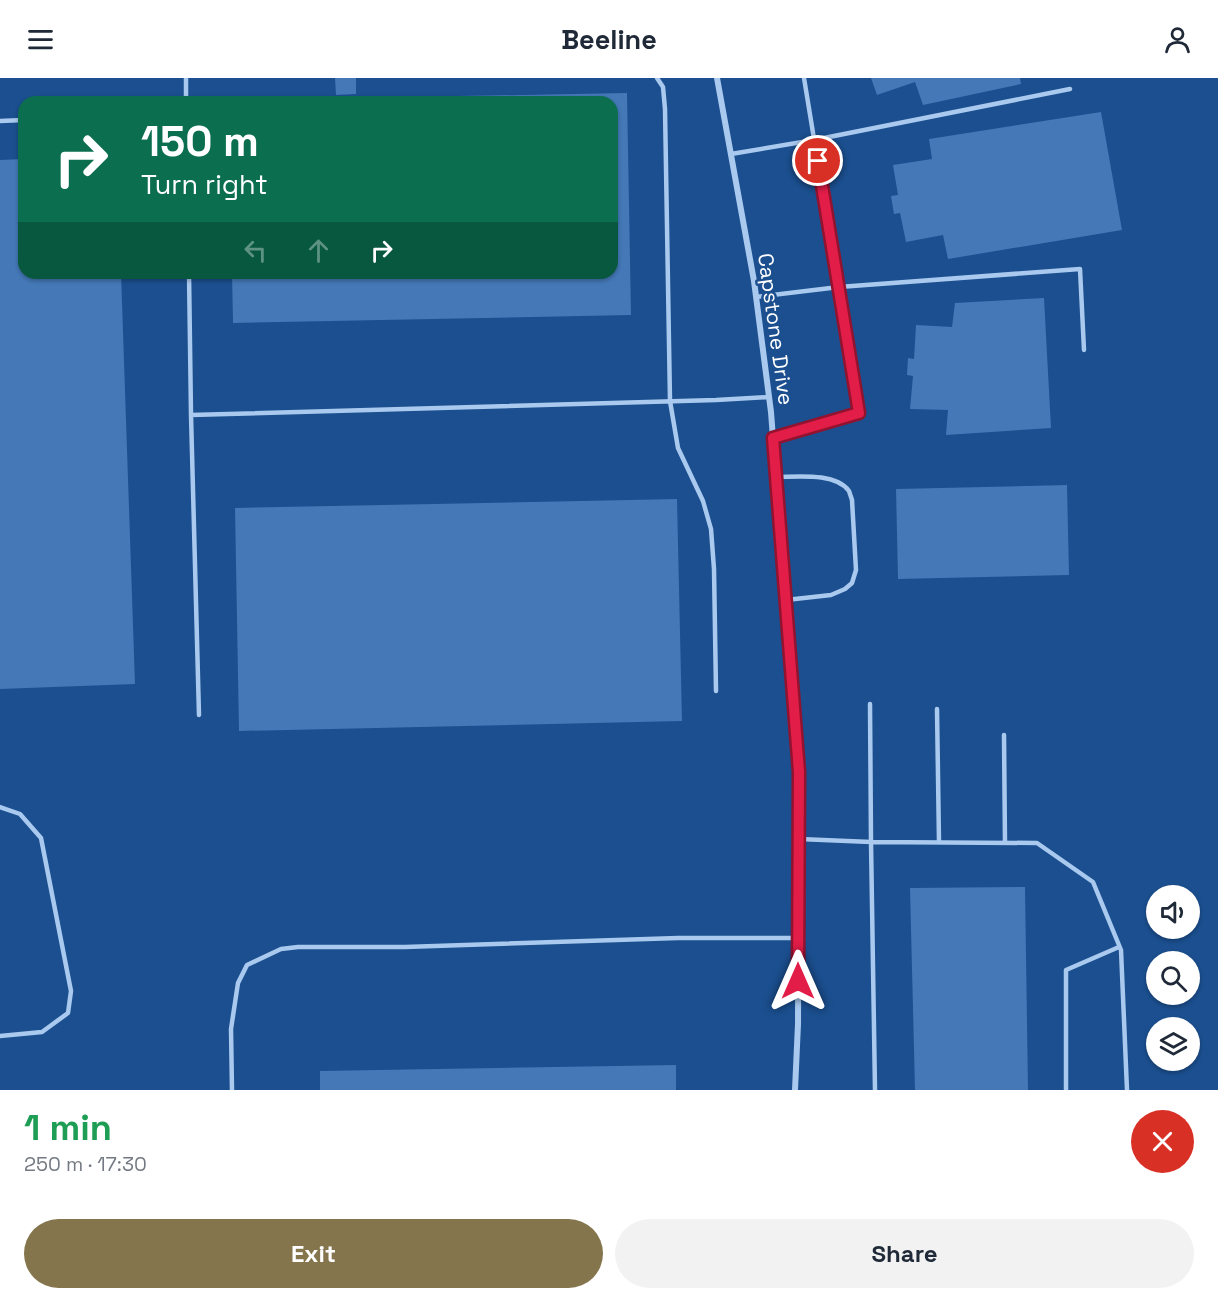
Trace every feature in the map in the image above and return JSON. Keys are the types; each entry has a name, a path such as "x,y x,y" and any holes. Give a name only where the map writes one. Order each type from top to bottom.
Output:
{"street":[{"name":"Capstone Drive","path":"717,78 756,297 769,397 786,600 799,772 798,1024 795,1090"}],"lane":[{"path":"186,78 186,96"},
{"path":"657,78 663,87 665,109 669,401 678,448 703,501 711,529 716,691"},
{"path":"773,438 859,413 804,78"},
{"path":"731,154 814,140 1070,89"},
{"path":"0,121 18,120"},
{"path":"756,297 839,287 1080,269 1084,350"},
{"path":"189,279 199,715"},
{"path":"191,415 769,397"},
{"path":"776,477 827,478 839,483 849,491 852,500 856,570 852,583 831,595 786,600"},
{"path":"870,704 875,1090"},
{"path":"937,709 939,842"},
{"path":"1004,735 1005,843"},
{"path":"0,807 20,814 41,838 71,991 68,1014 42,1032 0,1036"},
{"path":"799,839 1037,843 1093,882 1121,950 1128,1090"},
{"path":"232,1090 231,1029 238,984 247,965 281,949 678,938 799,938"},
{"path":"1066,1090 1066,970 1119,947"}],"building":[{"path":"335,78 356,78 356,94 336,95"},
{"path":"871,78 1020,78 1021,84 923,105 915,82 877,95"},
{"path":"627,93 631,315 233,323 232,279 618,279 618,96 459,96"},
{"path":"1101,112 1122,230 948,259 943,235 906,242 900,213 894,214 891,196 898,195 893,165 932,159 929,139"},
{"path":"18,159 18,279 121,279 135,684 0,689 0,160"},
{"path":"1044,298 1051,428 946,435 948,410 910,409 913,376 907,375 908,358 914,359 916,325 952,327 955,303"},
{"path":"1067,485 1069,575 898,579 896,489"},
{"path":"677,499 682,721 239,731 235,508"},
{"path":"1025,887 1028,1090 915,1090 910,888"},
{"path":"676,1065 676,1090 320,1090 320,1071"}],"route":[{"path":"798,981 799,772 773,438 859,413 818,161"}]}
